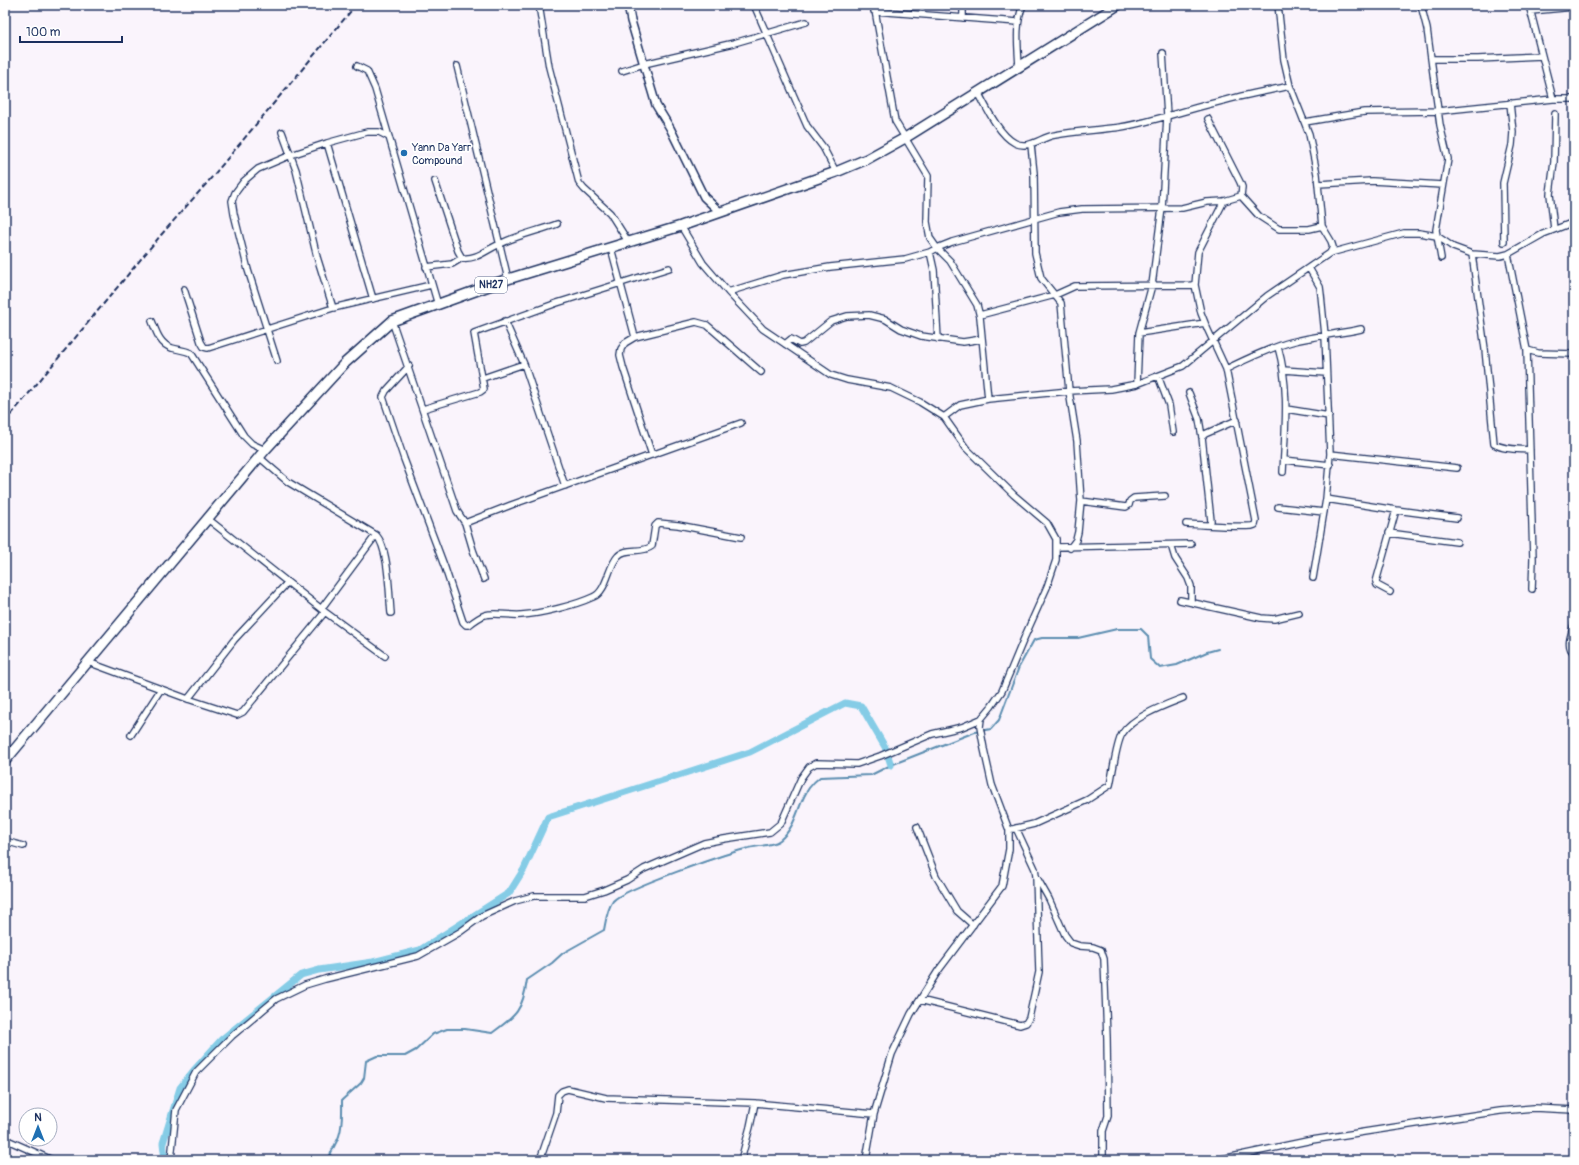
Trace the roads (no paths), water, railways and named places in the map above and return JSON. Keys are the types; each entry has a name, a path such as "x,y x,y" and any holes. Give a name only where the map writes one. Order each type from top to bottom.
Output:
{"highway":[{"name":"NH27","path":"5,761 262,454 345,362 392,321 508,279 681,226 836,172 867,159 905,138 1118,5"}],"street":[{"path":"539,5 549,67 579,183 610,213 629,243"},
{"path":"628,5 631,21 656,105 670,128 704,197 720,212"},
{"path":"754,5 807,126 823,147 836,172"},
{"path":"963,5 963,18"},
{"path":"1019,67 1017,30 1023,5"},
{"path":"1278,5 1284,60 1290,86 1309,134 1318,184 1322,226 1333,247 1330,253"},
{"path":"1421,5 1438,111 1448,159 1436,230 1441,258"},
{"path":"1553,99 1530,8 1554,6 1574,7"},
{"path":"988,399 980,315 977,305 950,261 937,248 930,238 927,222 928,176 895,121 887,71 874,8 963,18 1018,22"},
{"path":"622,71 644,64 734,43 806,22"},
{"path":"1138,384 1139,333 1152,285 1162,208 1167,116 1163,53"},
{"path":"1431,60 1542,56"},
{"path":"357,66 367,71 376,89 438,305"},
{"path":"457,66 508,279"},
{"path":"978,92 993,118 1008,138 1016,144 1030,145 1044,137 1122,126 1167,116 1221,101 1290,86"},
{"path":"1305,122 1364,112 1438,111 1553,99 1574,99"},
{"path":"1504,242 1503,183 1513,139 1510,103"},
{"path":"1554,114 1554,168 1550,194 1554,229"},
{"path":"1208,119 1240,182 1242,188 1241,196 1259,216 1279,229 1309,229 1322,226"},
{"path":"277,361 248,270 234,214 232,201 235,192 244,181 258,169 291,155 327,143 374,131 389,137"},
{"path":"282,132 291,155 317,257 333,308"},
{"path":"327,143 373,299"},
{"path":"1030,145 1034,173 1033,219 1035,253 1041,278 1061,303 1069,391 1077,441 1081,502 1078,532 1076,540 1070,548"},
{"path":"435,181 462,258"},
{"path":"1318,184 1372,181 1443,185"},
{"path":"728,292 783,275 830,267 905,259 930,252 952,242 1010,227 1033,219 1082,209 1182,208 1207,202 1224,201 1241,196"},
{"path":"1186,524 1210,524 1228,527 1252,526 1256,524 1226,369 1212,341 1201,313 1196,284 1198,252 1224,201"},
{"path":"944,417 960,405 988,399 1069,391 1111,389 1138,384 1183,366 1267,296 1330,253 1404,233 1419,233 1437,236 1453,247 1472,254 1500,256 1508,254 1543,234 1574,222"},
{"path":"426,267 452,264 462,258 468,259 479,256 500,243 557,224"},
{"path":"171,1160 176,1110 196,1072 232,1036 276,999 305,985 418,956 460,932 482,916 515,901 534,896 585,896 627,880 644,869 704,843 770,832 781,822 801,778 810,767 816,763 857,764 932,734 962,727 981,719 992,707 1002,692 1047,587 1056,560 1056,539 1047,523 1014,495 966,448 944,417 920,402 891,388 846,380 831,375 763,329 703,263 681,226"},
{"path":"611,248 635,336"},
{"path":"930,252 934,270 938,339"},
{"path":"1472,254 1485,350 1494,444 1507,448 1530,450"},
{"path":"1508,254 1527,350 1533,559 1532,589"},
{"path":"423,409 480,392 484,389 474,333 505,320 669,268"},
{"path":"1309,268 1320,287 1325,334 1330,454 1326,499 1313,578"},
{"path":"980,315 1055,295 1075,286 1196,284"},
{"path":"184,289 204,347 215,346 333,308 432,285"},
{"path":"785,344 792,339 800,344 804,343 831,321 848,316 869,315 885,319 901,328 921,336 963,342 982,340"},
{"path":"505,320 524,364 565,486"},
{"path":"152,321 158,335 165,345 190,353 244,436 288,482 376,535 381,540 384,551 391,613"},
{"path":"392,321 457,511 465,523 484,580"},
{"path":"652,455 620,355 621,349 625,343 635,336 688,323 702,322 761,372"},
{"path":"1139,333 1205,323"},
{"path":"1226,369 1278,346 1325,334 1361,329"},
{"path":"1278,346 1286,396 1283,472"},
{"path":"1527,350 1543,354 1574,354"},
{"path":"482,378 524,364"},
{"path":"408,366 386,391 383,397 463,622 466,624 469,625 486,614 522,615 595,597 606,581 614,562 619,555 624,552 643,550 652,546 655,526 658,523 678,525 741,537"},
{"path":"1283,370 1326,373"},
{"path":"1158,376 1169,405 1174,432"},
{"path":"1189,393 1199,419 1202,437 1211,521 1210,524"},
{"path":"1286,409 1329,416"},
{"path":"1202,437 1205,434 1237,420"},
{"path":"465,523 511,505 741,423"},
{"path":"1330,454 1457,468"},
{"path":"1284,460 1330,464"},
{"path":"1081,502 1126,507 1134,498 1165,496"},
{"path":"1326,499 1457,518"},
{"path":"1278,507 1324,512"},
{"path":"1390,592 1377,585 1376,582 1396,510"},
{"path":"208,519 287,583 385,656"},
{"path":"1389,533 1457,542"},
{"path":"88,662 230,714 237,715 243,712 323,610 376,535"},
{"path":"1056,547 1070,548 1191,544"},
{"path":"1171,545 1175,558 1188,578 1191,586 1191,602"},
{"path":"188,699 234,640 287,583"},
{"path":"1180,600 1261,618 1274,619 1299,613"},
{"path":"1574,624 1569,646 1570,650 1574,653"},
{"path":"131,735 161,689"},
{"path":"1009,830 1034,824 1087,800 1110,785 1122,734 1131,724 1157,708 1183,698"},
{"path":"866,1160 874,1114 892,1054 911,1014 938,971 1002,886 1009,849 1009,830 992,785 980,726 981,719"},
{"path":"917,827 936,876 957,911 973,925"},
{"path":"920,1000 1020,1025 1026,1023 1029,1018 1039,972 1036,876 1035,869 1016,828"},
{"path":"5,841 23,846"},
{"path":"1036,876 1049,898 1065,934 1071,942 1080,946 1093,947 1101,950 1104,959 1108,1116 1103,1131 1103,1160"},
{"path":"540,1160 556,1113 558,1095 562,1091 568,1090 606,1098 755,1103 874,1114"},
{"path":"741,1160 755,1103"},
{"path":"1217,1160 1312,1140 1500,1110 1534,1108 1574,1110"},
{"path":"5,1139 52,1160"}],"waterway":[{"path":"329,1160 340,1132 342,1100 361,1083 364,1078 366,1061 377,1056 405,1056 416,1050 433,1034 447,1029 465,1029 492,1033 513,1017 517,1011 523,999 527,980 552,963 563,953 604,930 608,911 613,901 635,889 697,864 734,852 768,845 780,840 790,828 809,788 820,777 871,775 891,765 975,732 991,729 999,720 1019,667 1034,640 1042,638 1078,638 1117,629 1141,629 1148,636 1150,659 1160,668 1177,665 1207,652 1218,649"},
{"path":"165,1160 163,1143 180,1088 221,1040 301,975 319,970 373,962 420,950 509,893 524,869 548,817 750,752 845,703 861,706 885,747 891,765"}],"railway":[{"path":"5,422 356,5"}],"place":[{"name":"Yann Da Yarr Compound","path":"404,153"}]}
